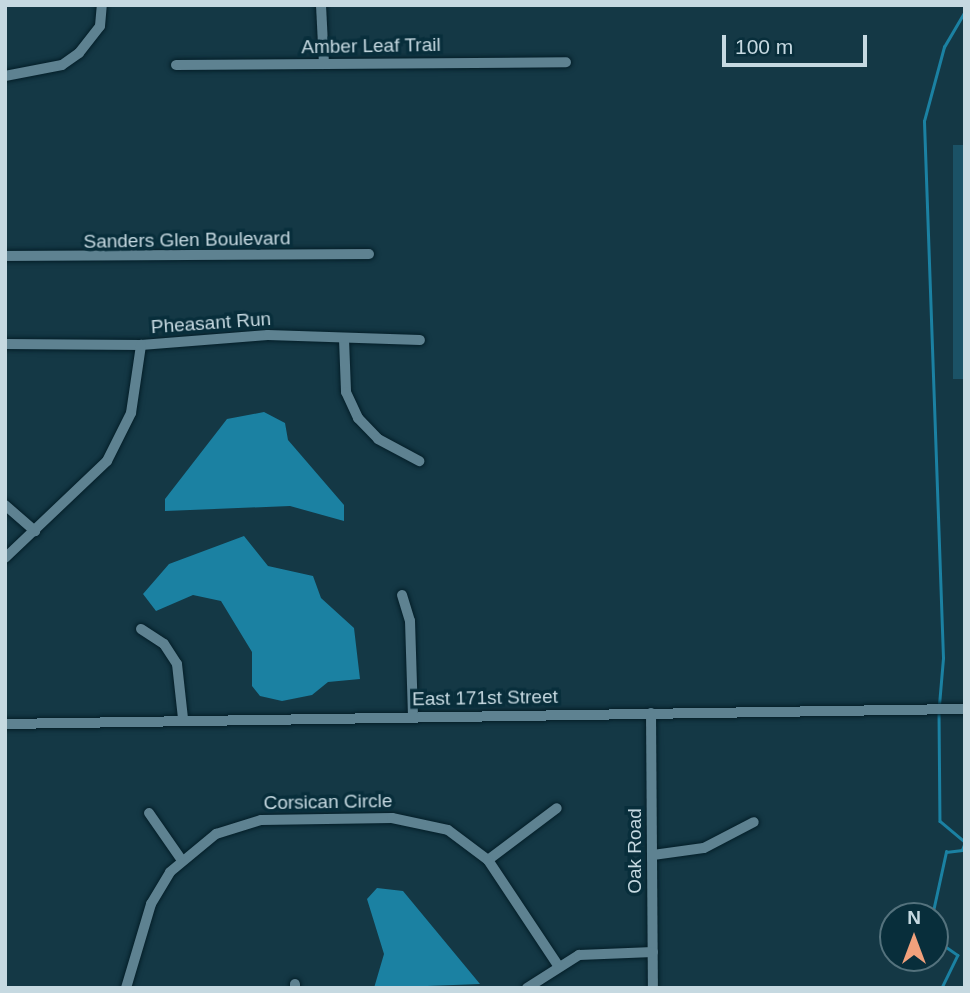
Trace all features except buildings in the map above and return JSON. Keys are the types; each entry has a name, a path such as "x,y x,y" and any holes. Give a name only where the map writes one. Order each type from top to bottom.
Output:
{"street":[{"path":"5,76 62,65 79,53 100,26 102,5"},
{"path":"321,5 324,64"},
{"name":"Amber Leaf Trail","path":"176,65 566,62"},
{"name":"Sanders Glen Boulevard","path":"5,256 369,254"},
{"name":"Pheasant Run","path":"5,344 141,345 268,335 420,341"},
{"path":"344,339 346,392 358,418 378,439 418,461"},
{"path":"5,558 91,480 118,443 136,398 141,345"},
{"path":"5,505 35,531"},
{"path":"402,595 410,621 413,717"},
{"path":"141,629 164,644 177,664 183,718"},
{"name":"East 171st Street","path":"5,724 183,718 965,709"},
{"name":"Oak Road","path":"651,713 653,988"},
{"path":"488,860 558,808"},
{"path":"149,813 181,859"},
{"name":"Corsican Circle","path":"126,988 151,904 181,859 216,834 249,822 392,818 448,830 488,860 559,967"},
{"path":"653,855 704,848 754,822"},
{"path":"527,988 559,967 590,952 653,952"}],"shaded area":[{"path":"953,145 965,145 965,379 953,379"},
{"path":"264,412 285,423 288,440 344,505 344,521 290,506 165,511 165,499 227,419"},
{"path":"244,536 268,566 313,576 321,598 354,628 360,679 328,682 312,695 282,701 260,696 252,686 252,652 221,601 193,595 156,611 143,594 169,564"},
{"path":"377,888 403,891 480,984 374,988 384,954 367,899"}],"waterway":[{"path":"939,705 943,658 924,121 944,47 965,11"},
{"path":"939,711 940,821 965,842"},
{"path":"935,902 946,852 962,850 965,842"},
{"path":"942,988 958,955 949,949"}]}
